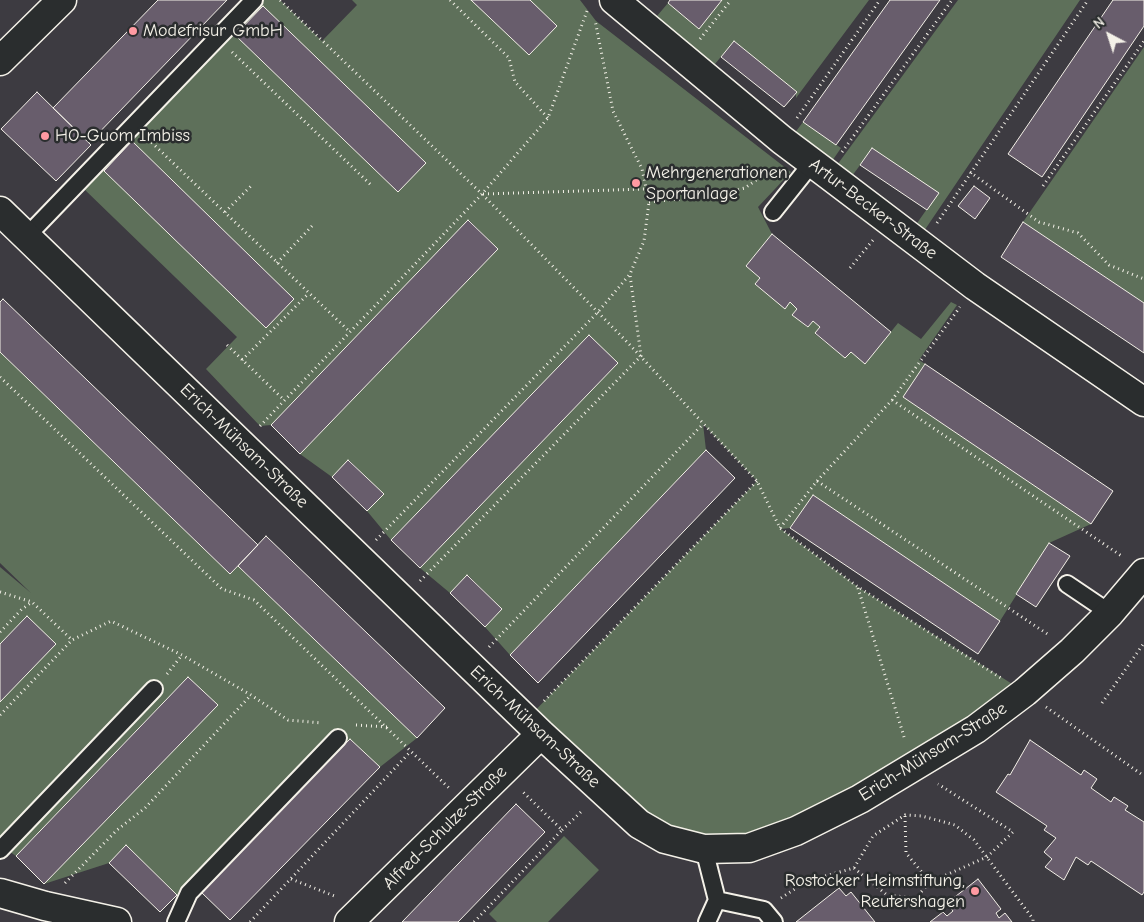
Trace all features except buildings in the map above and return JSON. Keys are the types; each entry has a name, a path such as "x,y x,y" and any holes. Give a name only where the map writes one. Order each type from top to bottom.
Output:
{"street":[{"path":"0,62 62,0"},
{"name":"Artur-Becker-Straße","path":"614,0 782,140 975,286 1144,402"},
{"name":"Erich-Mühsam-Straße","path":"0,211 533,727 639,824 665,839 704,849 749,848 796,831 860,799 914,768 976,729 1025,692 1072,651 1110,613 1136,567"},
{"name":"Alfred-Schulze-Straße","path":"353,918 502,772 533,727"},
{"path":"0,893 45,906 117,922"}],"lane":[{"path":"27,236 254,0"},
{"path":"773,212 819,168"},
{"path":"1067,584 1110,613"},
{"path":"0,850 154,689"},
{"path":"176,922 189,893 343,731"},
{"path":"704,849 717,900 707,922"},
{"path":"717,900 769,916"}],"path":[{"path":"280,0 482,194 641,356 757,481 780,528 858,588 1025,692 1144,776"},
{"path":"450,0 509,58 515,82 548,118"},
{"path":"684,59 731,0"},
{"path":"649,202 712,196 745,188 784,160 782,140 880,0"},
{"path":"819,168 952,0"},
{"path":"922,245 1088,0"},
{"path":"359,557 598,312 630,274 644,241 649,202 642,169 613,112 596,21 587,11 586,6"},
{"path":"242,444 482,194 548,118 587,11"},
{"path":"218,38 371,185"},
{"path":"1043,186 1144,41"},
{"path":"159,150 350,332"},
{"path":"970,172 1039,222 1078,233 1109,265 1144,279"},
{"path":"225,212 251,186"},
{"path":"482,194 646,189"},
{"path":"850,268 888,220"},
{"path":"277,263 312,226"},
{"path":"630,274 641,356"},
{"path":"780,528 817,481 892,400 975,286"},
{"path":"242,360 309,293"},
{"path":"227,345 284,400"},
{"path":"402,599 641,356"},
{"path":"0,376 222,589 254,600 467,806"},
{"path":"892,400 1136,567"},
{"path":"470,666 703,424"},
{"path":"533,727 757,481"},
{"path":"817,481 1072,651"},
{"path":"854,868 887,895 916,898 930,882 987,856 1013,832 914,768 858,588"},
{"path":"0,592 32,602 72,640"},
{"path":"0,632 22,609 32,602"},
{"path":"0,715 72,640 111,621 182,655 288,720 331,723"},
{"path":"1102,703 1144,643"},
{"path":"45,906 50,897 116,830 145,808 251,696"},
{"path":"343,731 387,728"},
{"path":"250,922 411,751"},
{"path":"474,922 562,830 502,772"},
{"path":"905,815 906,853 930,882"},
{"path":"769,916 808,881 854,868 872,836 905,815 922,816 955,825 974,840 1033,919 1033,922"},
{"path":"291,879 334,894 353,918"}],"green space":[{"path":"254,0 280,0 322,41 357,5 352,0 580,0 596,21 791,172 758,207 772,234 746,266 760,278 755,284 785,308 790,302 797,309 793,315 807,327 813,321 820,327 815,334 845,358 851,352 865,364 898,323 921,339 951,302 957,305 919,360 925,364 903,397 1091,524 1049,543 1000,621 813,495 790,528 781,529 858,587 1025,692 749,848 665,839 526,720 757,481 703,424 706,450 510,655 485,627 502,609 468,575 450,593 420,568 618,363 465,463 391,540 367,511 383,494 349,460 332,477 300,454 498,249 469,220 271,425 260,426 206,369 237,337 84,189 69,193"},
{"path":"722,0 869,0 796,98 796,92 734,41 710,70 652,22 668,3 699,29"},
{"path":"958,0 1080,0 922,234 913,229 938,193 872,149 852,176 837,165"},
{"path":"1144,47 1144,303 1023,222"},
{"path":"803,122 841,148 830,164 791,138"},
{"path":"0,352 230,574 238,566 417,738 380,767 350,739 201,892 177,895 126,845 109,863 44,884 217,705 188,677 16,856 0,845 0,702 27,616 0,644 0,567 31,593 0,563"},
{"path":"564,836 599,870 548,922 497,922 489,914"}],"place":[{"name":"Modefrisur GmbH","path":"133,31"},
{"name":"HO-Guom Imbiss","path":"45,136"},
{"name":"Mehrgenerationen Sportanlage","path":"636,183"},
{"name":"Rostocker Heimstiftung, Reutershagen","path":"975,891"}]}
